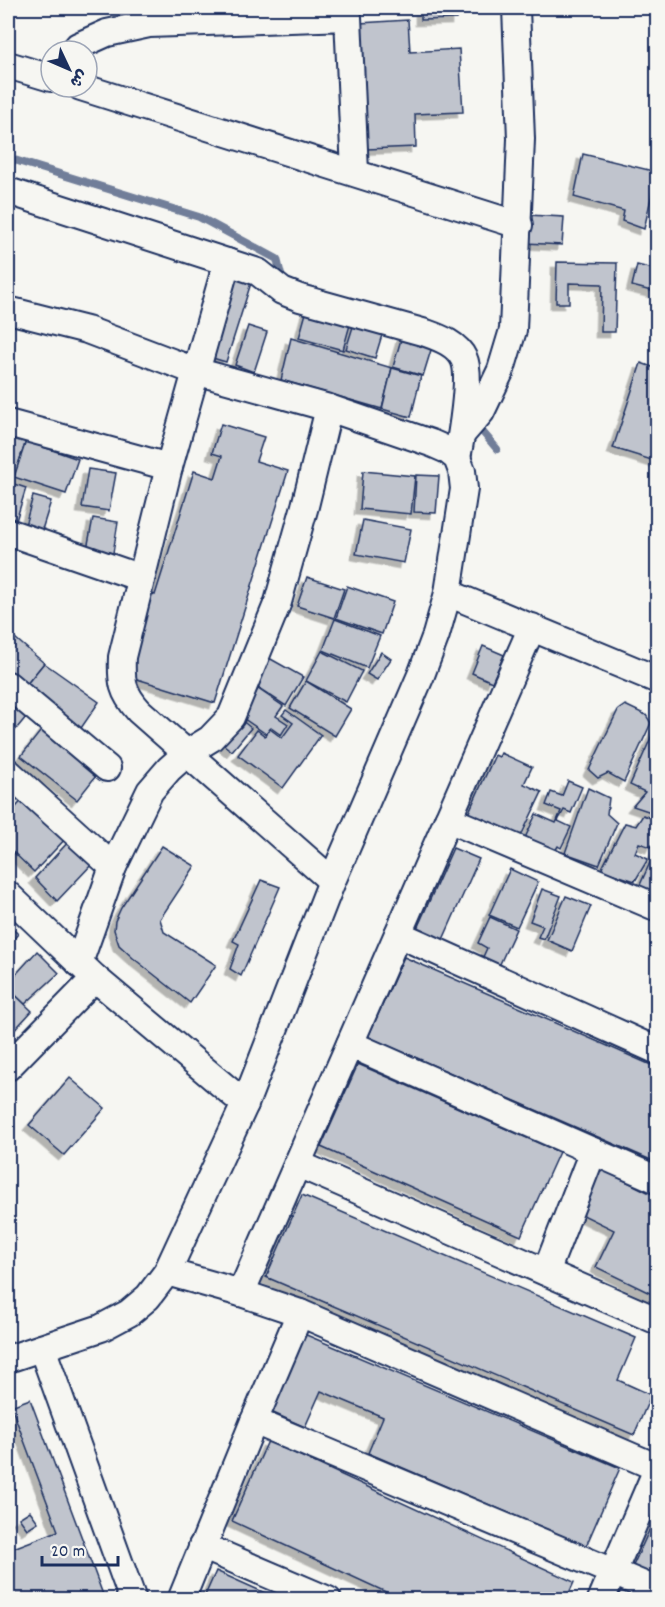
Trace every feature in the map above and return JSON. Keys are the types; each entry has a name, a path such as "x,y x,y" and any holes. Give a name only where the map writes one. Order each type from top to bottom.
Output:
{"street":[{"path":"8,310 87,330 195,371 328,408 447,450 460,446 481,412 501,370 513,330 521,139 516,8"},
{"path":"94,39 107,33 149,24 348,12 355,172"},
{"path":"8,65 39,74"},
{"path":"99,93 519,225"},
{"path":"8,191 258,272 282,291 300,298 426,333 455,347 464,358 467,370 460,446 464,489 448,593 436,635 332,881 245,1104 167,1272 148,1297 129,1313 101,1328 8,1359"},
{"path":"227,262 169,467 122,657 121,682 128,699 139,711 332,881"},
{"path":"8,1067 87,971 113,867 150,791 169,769 187,753 210,739 231,717 278,603 305,506 328,408"},
{"path":"8,423 169,467"},
{"path":"8,532 141,578"},
{"path":"448,593 657,680"},
{"path":"241,1293 532,627"},
{"path":"8,685 107,768"},
{"path":"8,772 113,867"},
{"path":"448,819 657,908"},
{"path":"8,895 87,971 245,1104"},
{"path":"398,934 657,1051"},
{"path":"350,1044 657,1180"},
{"path":"546,1272 592,1151"},
{"path":"298,1164 657,1321"},
{"path":"167,1272 300,1313 657,1468 601,1599"},
{"path":"180,1599 300,1313"},
{"path":"42,1348 133,1599"},
{"path":"254,1421 657,1591"},
{"path":"202,1546 328,1599"}],"building":[{"path":"415,8 457,8 457,19 421,20 421,9"},
{"path":"408,20 410,52 459,49 463,112 415,114 416,147 367,149 360,23"},
{"path":"583,154 657,172 644,229 622,221 624,211 574,197"},
{"path":"528,215 564,217 562,245 526,243"},
{"path":"557,262 617,263 615,332 601,332 602,284 569,283 569,303 556,303"},
{"path":"637,265 658,270 655,292 632,286"},
{"path":"233,277 251,283 226,362 209,357"},
{"path":"309,302 353,314 343,350 299,338"},
{"path":"356,317 385,325 375,358 346,349"},
{"path":"248,326 267,332 254,372 235,365"},
{"path":"404,329 435,337 423,376 393,367"},
{"path":"291,338 392,368 382,409 281,380"},
{"path":"641,363 658,369 658,462 613,448"},
{"path":"392,368 421,376 411,417 382,409"},
{"path":"221,424 264,437 256,461 288,471 215,703 124,675 150,593 155,595 194,471 215,478 222,456 212,453"},
{"path":"8,435 26,441 14,477 8,475"},
{"path":"26,441 78,459 66,494 14,477"},
{"path":"88,469 116,473 109,511 82,507"},
{"path":"363,471 415,476 411,514 360,509"},
{"path":"416,475 439,476 436,513 414,512"},
{"path":"8,482 26,488 15,524 8,521"},
{"path":"33,496 51,501 41,533 24,529"},
{"path":"93,518 118,522 113,553 87,549"},
{"path":"363,520 411,529 404,563 356,554"},
{"path":"307,577 344,589 334,618 297,606"},
{"path":"347,586 393,602 382,634 336,618"},
{"path":"335,619 380,636 367,668 323,650"},
{"path":"8,632 44,663 22,690 8,677"},
{"path":"483,646 504,655 492,682 472,673"},
{"path":"322,651 362,671 346,702 306,681"},
{"path":"381,652 391,659 377,680 367,674"},
{"path":"269,658 303,677 286,706 254,685"},
{"path":"44,663 99,702 77,734 22,690"},
{"path":"306,681 351,709 335,736 290,708"},
{"path":"258,689 283,706 276,716 288,724 281,735 271,728 266,734 240,716"},
{"path":"8,692 31,711 8,739"},
{"path":"625,705 646,715 651,723 624,782 608,773 598,778 589,770 618,710"},
{"path":"286,710 321,735 283,788 238,755 257,730 265,736 270,729 282,738 293,723 282,715"},
{"path":"235,715 251,728 232,751 216,739"},
{"path":"47,723 103,767 77,800 21,756"},
{"path":"657,724 658,806 654,813 633,806 645,792 630,785"},
{"path":"501,753 532,767 524,784 542,792 520,838 468,814 495,755 499,757"},
{"path":"568,781 582,787 571,813 564,810 558,821 571,827 561,848 558,846 555,851 525,838 536,814 556,823 561,811 546,805 551,792 562,796"},
{"path":"588,788 609,798 607,814 617,823 599,865 565,853"},
{"path":"25,797 68,836 34,872 8,847 8,816"},
{"path":"643,815 658,821 658,834 651,847 639,843 635,853 648,859 635,881 601,870 625,823 636,826"},
{"path":"71,839 93,863 57,901 35,878"},
{"path":"658,845 658,892 639,887"},
{"path":"162,846 195,866 160,919 164,932 216,965 190,1003 119,945 114,930 121,908"},
{"path":"453,848 479,859 441,944 415,933"},
{"path":"510,869 538,882 517,927 489,915"},
{"path":"261,880 280,887 241,976 230,969 239,944 233,941"},
{"path":"542,889 561,896 544,939 538,937 543,926 530,921"},
{"path":"566,896 591,906 572,951 547,940"},
{"path":"490,917 516,929 499,966 482,959 487,948 478,943"},
{"path":"8,924 18,934 8,945"},
{"path":"37,951 59,973 25,1004 8,988 8,983"},
{"path":"404,957 658,1068 658,1145 651,1160 368,1037"},
{"path":"8,988 32,1011 8,1037"},
{"path":"358,1064 559,1152 521,1236 321,1147"},
{"path":"70,1078 105,1108 64,1155 29,1125"},
{"path":"601,1169 658,1197 658,1297 596,1267 614,1230 579,1213"},
{"path":"302,1195 636,1338 618,1380 651,1395 634,1435 266,1277"},
{"path":"304,1334 620,1468 586,1546 368,1453 383,1417 321,1391 305,1427 271,1412"},
{"path":"30,1399 105,1600 8,1600 8,1550 58,1531 11,1406"},
{"path":"268,1441 574,1582 566,1600 403,1600 232,1521"},
{"path":"30,1511 38,1522 27,1529 19,1518"},
{"path":"658,1511 658,1579 632,1568"},
{"path":"216,1571 281,1600 203,1600"}],"waterway":[{"path":"8,158 199,217 277,259 283,283"},
{"path":"475,423 497,449"}]}
